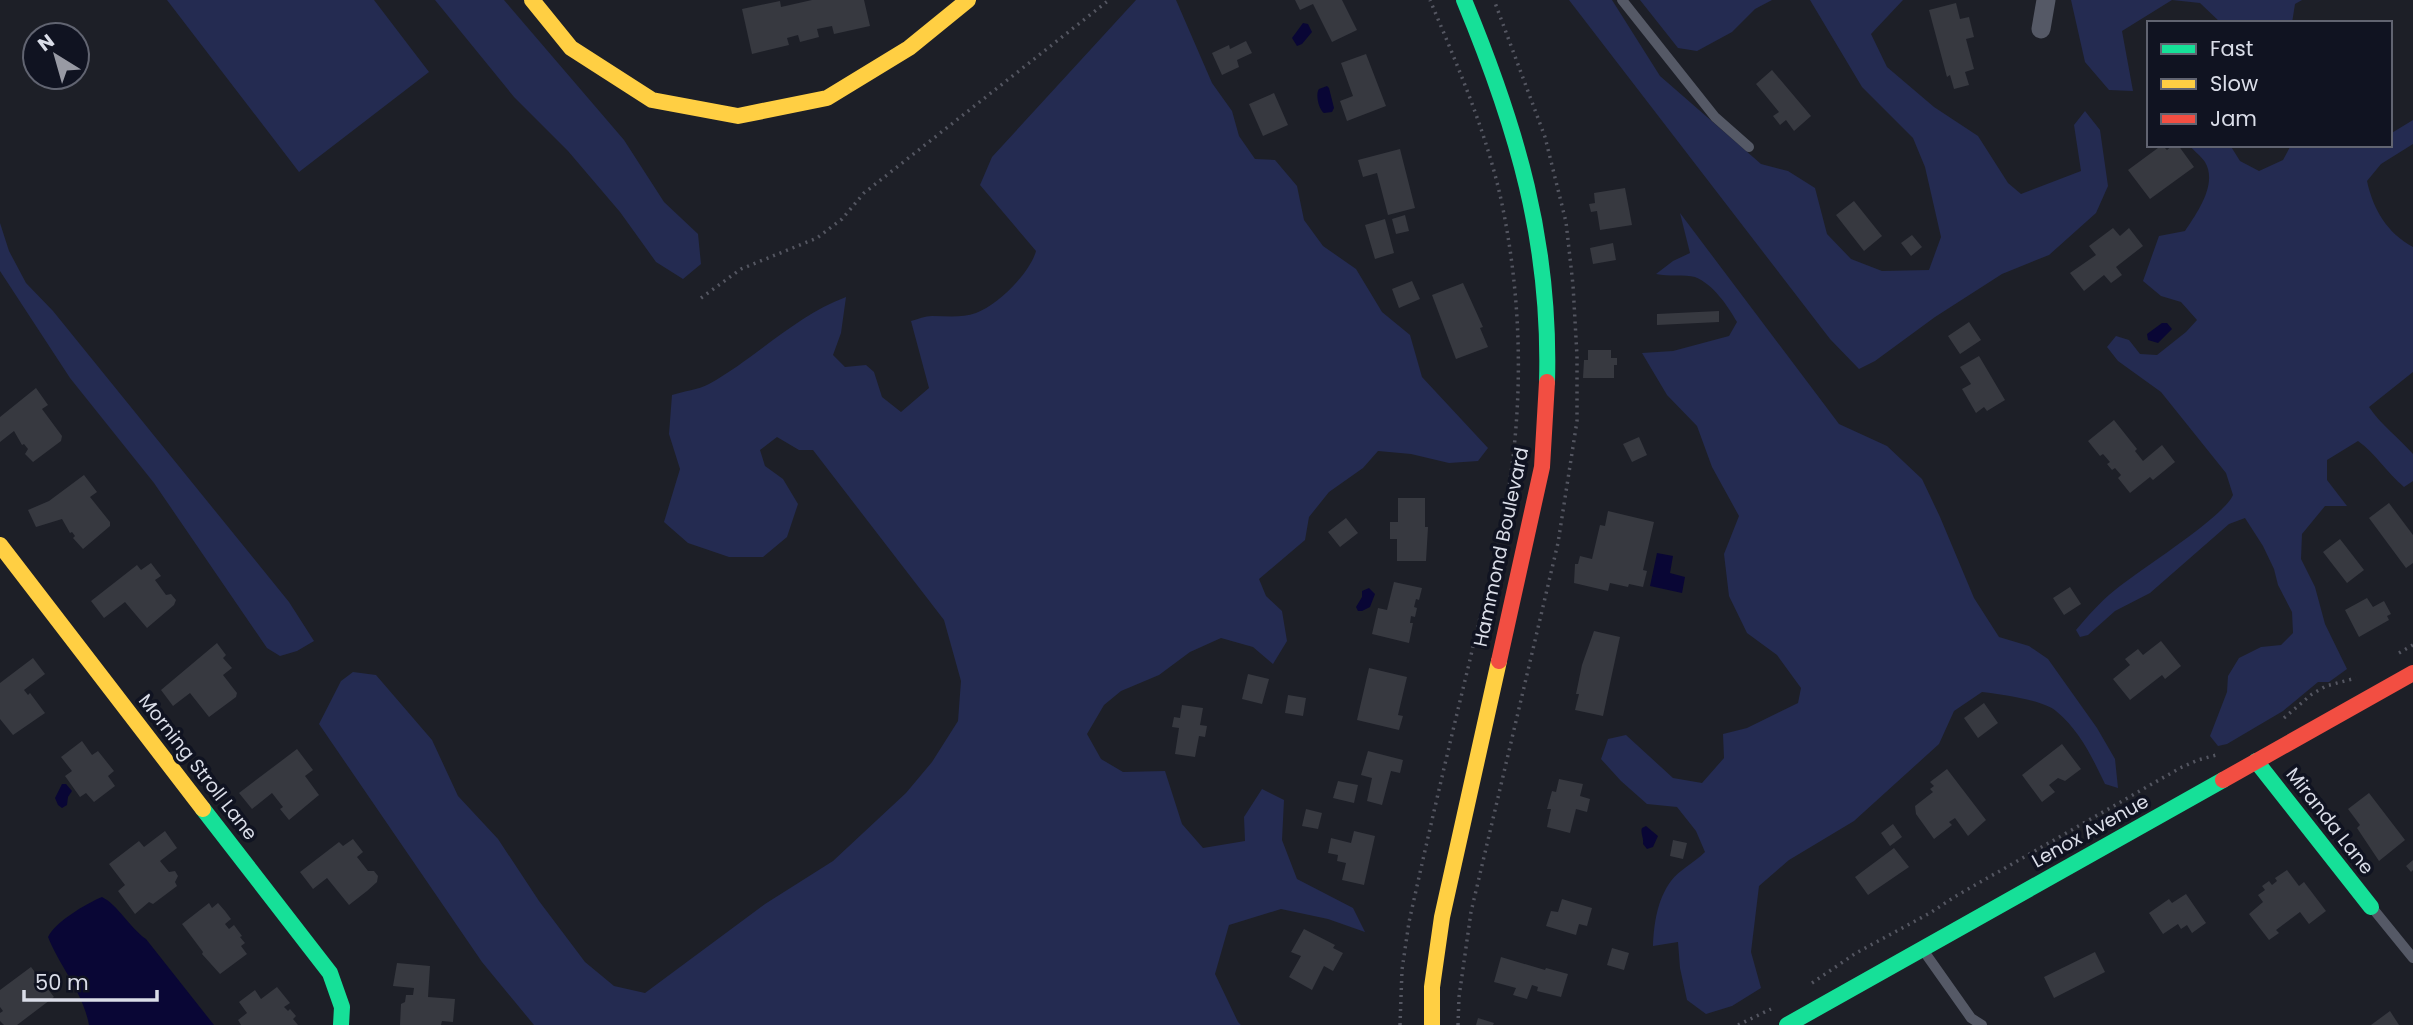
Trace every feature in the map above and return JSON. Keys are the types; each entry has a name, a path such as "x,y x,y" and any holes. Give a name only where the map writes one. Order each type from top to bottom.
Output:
{"street":[{"path":"532,0 571,48 652,100 738,116 827,98 909,48 968,0"},
{"name":"Hammond Boulevard","path":"1432,1025 1432,987 1442,917 1542,467 1548,401 1548,334 1537,225 1508,116 1464,0"},
{"path":"2041,29 2046,0"},
{"name":"Morning Stroll Lane","path":"0,545 330,973 342,1007 341,1025"},
{"name":"Lenox Avenue","path":"1787,1025 2413,673"},
{"name":"Miranda Lane","path":"2256,761 2371,907"}],"lane":[{"path":"1622,0 1715,117 1749,147"},
{"path":"2371,907 2413,958"},
{"path":"1923,949 1971,1018 1982,1025"}],"path":[{"path":"701,298 741,269 817,238 842,219 864,193 1109,0"},
{"path":"1399,1025 1402,970 1409,922 1501,529 1516,428 1519,372 1517,311 1511,251 1502,202 1488,148 1469,93 1430,0"},
{"path":"2389,658 2413,645"},
{"path":"2278,722 2312,694 2326,686 2355,678 2366,671"},
{"path":"1803,989 1856,953 1930,914 1956,896 2180,768 2228,750"},
{"path":"1738,1025 1781,1004"}],"shaded area":[{"path":"167,0 374,0 429,72 299,172"},
{"path":"435,0 504,0 624,140 664,202 698,234 701,264 683,279 656,262 620,212 568,151 514,97"},
{"path":"1136,0 1176,0 1212,83 1232,111 1239,136 1255,159 1275,160 1297,186 1304,220 1323,246 1356,269 1382,312 1410,335 1422,377 1488,448 1478,461 1449,463 1411,454 1378,451 1363,468 1329,492 1309,517 1305,540 1259,579 1266,596 1282,611 1287,641 1273,664 1253,647 1221,638 1190,652 1159,675 1121,691 1104,705 1087,734 1101,759 1123,772 1165,771 1182,824 1203,848 1245,841 1244,817 1262,789 1284,800 1282,840 1297,879 1353,908 1365,932 1328,919 1281,909 1229,925 1215,974 1241,1025 534,1025 482,962 319,724 341,681 353,672 376,675 432,740 458,796 498,839 539,901 585,962 614,986 645,993 765,904 833,861 906,793 932,762 958,721 961,681 944,620 813,450 799,450 777,437 760,450 765,466 783,479 798,504 787,537 763,557 729,557 688,543 664,522 680,469 669,434 672,395 709,384 810,315 846,297 841,333 833,355 845,367 866,365 874,372 882,397 901,412 929,388 911,321 929,316 965,316 985,309 1003,296 1033,260 1036,251 980,185 992,157"},
{"path":"1569,0 1612,0 1660,76 1761,164 1788,171 1815,188 1827,234 1851,259 1882,271 1929,270 1941,237 1925,167 1913,138 1862,87 1810,0 1903,0 1871,34 1887,67 1934,107 1978,136 2008,183 2021,194 2081,171 2074,125 2085,111 2100,130 2108,186 2096,213 2049,255 2002,274 1935,317 1875,361 1859,369 1830,339"},
{"path":"1640,0 1772,0 1755,9 1732,32 1697,51 1678,48"},
{"path":"2071,0 2172,0 2122,31 2133,91 2109,90 2085,62"},
{"path":"2172,0 2302,0 2295,4 2292,21 2219,21 2200,3"},
{"path":"1303,23 1308,24 1312,32 1297,46 1292,38"},
{"path":"1327,86 1334,108 1332,112 1324,113 1317,94 1319,89"},
{"path":"2413,120 2413,144 2381,164 2367,181 2382,219 2396,235 2413,247 2413,372 2369,407 2413,454 2413,481 2404,487 2358,441 2327,460 2327,480 2347,506 2325,506 2302,534 2301,559 2315,587 2325,624 2347,669 2329,682 2318,682 2283,711 2227,744 2218,746 2210,736 2227,692 2228,676 2239,658 2261,647 2281,645 2293,633 2292,612 2263,546 2245,518 2229,524 2150,593 2115,611 2088,635 2080,637 2076,630 2104,599 2198,530 2226,505 2233,495 2226,473 2161,392 2118,361 2107,347 2116,336 2129,340 2140,354 2157,355 2197,320 2181,302 2161,296 2143,281 2159,236 2185,231 2208,189 2205,162 2191,147 2231,147 2240,161 2259,171 2283,160 2290,147 2392,147 2392,133"},
{"path":"1680,213 1839,424 1887,446 1922,479 1974,598 1999,637 2029,646 2048,659 2097,728 2115,759 2118,788 2105,784 2079,736 2056,711 2032,701 1982,692 1954,711 1939,744 1854,821 1789,860 1759,886 1751,952 1761,988 1732,1006 1706,1014 1687,1000 1678,942 1653,946 1657,912 1666,888 1678,873 1705,852 1696,831 1677,807 1647,804 1601,759 1608,739 1626,735 1673,778 1702,783 1724,758 1723,734 1747,728 1798,703 1801,688 1777,655 1747,633 1729,596 1724,554 1739,516 1712,467 1697,426 1667,395 1642,353 1673,351 1729,336 1737,322 1719,296 1702,280 1691,276 1656,274 1673,261 1690,253"},
{"path":"0,223 9,251 26,283 53,311 289,602 314,641 297,651 280,656 267,648 154,483 70,378 0,271"},
{"path":"2162,323 2167,323 2172,329 2158,343 2148,340 2147,334"},
{"path":"1657,553 1673,556 1670,573 1685,577 1682,593 1650,586"},
{"path":"1369,588 1375,594 1370,607 1358,611 1356,607 1362,597 1362,591"},
{"path":"62,784 66,784 72,791 67,805 62,808 55,798"},
{"path":"1646,826 1658,836 1653,847 1647,849 1643,844 1641,832"},
{"path":"102,897 146,939 214,1025 89,1025 77,991 48,937 64,919"}],"building":[{"path":"812,0 864,0 870,26 834,34 832,26 817,29 819,37 800,42 798,35 787,38 789,45 752,54 742,9 780,1 781,7"},
{"path":"1295,0 1342,0 1357,30 1332,42 1313,4 1300,10"},
{"path":"1956,3 1960,19 1969,17 1974,37 1966,39 1974,69 1965,72 1969,85 1954,89 1950,75 1947,77 1929,10"},
{"path":"1246,41 1252,53 1237,60 1239,67 1222,75 1212,53 1229,45 1230,49"},
{"path":"1366,54 1386,106 1347,121 1340,101 1353,96 1341,63"},
{"path":"1772,70 1811,116 1794,131 1786,120 1780,125 1773,116 1779,112 1756,84"},
{"path":"1274,93 1288,125 1263,136 1249,104"},
{"path":"2159,147 2167,150 2179,147 2194,167 2150,199 2128,170"},
{"path":"1400,149 1415,208 1388,215 1377,173 1363,177 1358,160"},
{"path":"1625,188 1632,225 1600,230 1597,211 1591,212 1589,204 1595,203 1594,193"},
{"path":"1854,201 1882,236 1864,251 1836,215"},
{"path":"1405,215 1409,231 1396,234 1392,219"},
{"path":"1385,219 1394,253 1375,259 1365,225"},
{"path":"2113,228 2120,236 2129,228 2143,246 2116,267 2122,275 2111,283 2104,275 2084,291 2070,273 2096,255 2089,246"},
{"path":"1912,235 1922,247 1911,256 1901,243"},
{"path":"1613,243 1616,260 1593,264 1590,248"},
{"path":"1412,281 1420,299 1399,308 1392,289"},
{"path":"1463,283 1483,327 1480,328 1488,347 1456,359 1432,295"},
{"path":"1719,311 1719,322 1657,325 1657,314"},
{"path":"1969,322 1981,340 1960,354 1948,336"},
{"path":"1588,350 1611,350 1611,358 1617,358 1614,378 1583,378 1584,360 1588,360"},
{"path":"1979,356 2005,400 1987,411 1984,407 1976,413 1962,389 1971,384 1960,367"},
{"path":"36,388 48,405 42,409 62,436 61,441 33,462 25,454 28,449 22,445 14,431 0,442 0,417"},
{"path":"2114,420 2143,461 2162,445 2175,462 2153,480 2150,477 2130,493 2118,478 2121,475 2115,468 2112,470 2107,464 2110,462 2103,454 2100,456 2088,441"},
{"path":"1639,437 1647,455 1632,462 1623,444"},
{"path":"84,475 97,492 90,497 110,522 110,526 83,549 62,519 36,527 28,510 49,501"},
{"path":"1398,498 1425,498 1425,527 1428,527 1426,561 1397,561 1397,539 1390,539 1390,522 1398,522"},
{"path":"2389,503 2413,535 2413,563 2406,568 2369,518"},
{"path":"1608,511 1654,522 1643,570 1647,571 1643,587 1610,583 1608,591 1574,583 1575,564 1578,564 1580,556 1592,559 1600,525 1605,526"},
{"path":"1346,518 1358,533 1340,547 1328,532"},
{"path":"2340,539 2364,570 2347,583 2323,552"},
{"path":"151,563 161,576 155,580 166,595 171,594 176,600 174,605 147,628 125,602 104,618 91,601 137,565 141,570"},
{"path":"1394,582 1422,588 1414,607 1417,608 1415,617 1411,616 1410,623 1413,623 1409,643 1372,634 1378,608 1387,610"},
{"path":"2070,587 2081,604 2064,615 2053,598"},
{"path":"2367,598 2373,607 2384,601 2391,614 2387,616 2389,620 2359,637 2345,610"},
{"path":"1594,631 1620,637 1603,716 1575,710 1582,665"},
{"path":"2161,641 2181,666 2165,679 2162,675 2130,700 2113,679 2130,665 2125,659 2138,649 2143,655"},
{"path":"217,643 226,655 223,658 232,668 223,675 237,693 236,697 209,717 190,693 173,706 161,690"},
{"path":"33,658 45,674 24,690 28,695 30,693 45,713 13,735 0,719 0,683"},
{"path":"1369,668 1407,677 1398,715 1403,716 1399,730 1357,720"},
{"path":"1248,674 1269,679 1262,704 1242,699"},
{"path":"1288,695 1306,698 1303,716 1285,713"},
{"path":"1984,703 1998,723 1978,738 1964,718"},
{"path":"1182,705 1203,708 1200,725 1207,726 1205,737 1199,736 1195,757 1175,754 1179,728 1172,727 1174,717 1180,718"},
{"path":"82,741 92,755 98,751 114,771 108,776 115,786 94,802 86,793 80,797 65,776 72,771 61,757"},
{"path":"2062,744 2081,769 2065,781 2058,778 2049,785 2055,792 2042,802 2022,775"},
{"path":"297,749 313,770 305,776 319,795 289,820 272,793 252,809 239,793"},
{"path":"1368,751 1403,760 1400,773 1391,771 1382,805 1367,801 1372,778 1361,775"},
{"path":"1947,769 1986,820 1968,836 1955,818 1949,822 1952,825 1934,839 1916,814 1915,806 1933,792 1930,789 1934,786 1930,782"},
{"path":"1559,779 1583,784 1580,796 1590,799 1587,812 1576,809 1570,833 1547,827 1551,809 1547,809"},
{"path":"1338,781 1358,785 1354,803 1333,798"},
{"path":"2369,793 2405,840 2379,861 2357,828 2360,825 2348,809"},
{"path":"1306,809 1322,813 1318,829 1302,826"},
{"path":"1893,824 1902,837 1890,846 1881,833"},
{"path":"165,831 177,848 160,861 169,872 175,871 178,876 175,882 177,886 153,904 149,902 135,914 118,891 125,885 109,864 139,841 144,847"},
{"path":"1354,831 1375,836 1364,885 1342,880 1346,863 1337,861 1338,855 1328,853 1331,838 1351,843"},
{"path":"353,839 363,852 357,857 368,871 374,871 378,876 377,882 349,905 327,878 313,889 300,872 339,842 343,846"},
{"path":"1673,840 1687,843 1683,859 1670,856"},
{"path":"1894,848 1909,867 1868,895 1855,877"},
{"path":"2413,860 2413,870 2411,872 2406,866"},
{"path":"2287,870 2299,886 2304,882 2326,911 2309,924 2300,912 2276,930 2279,933 2269,940 2249,914 2263,902 2258,895 2265,890 2262,886 2269,881 2272,885 2277,881 2275,878"},
{"path":"2186,894 2206,923 2192,933 2187,925 2181,929 2178,924 2163,934 2149,913 2169,899 2172,903"},
{"path":"1562,899 1592,908 1587,926 1579,924 1576,935 1546,926 1551,911 1558,912"},
{"path":"209,903 212,908 218,903 231,919 225,924 229,929 234,925 242,936 240,937 245,943 241,946 247,954 220,974 202,954 182,924"},
{"path":"1304,929 1335,945 1333,948 1343,953 1333,971 1324,966 1312,990 1289,977 1301,956 1291,952"},
{"path":"1612,948 1629,953 1624,970 1607,965"},
{"path":"2095,952 2105,972 2054,998 2044,977"},
{"path":"1501,957 1568,974 1561,997 1537,991 1538,987 1532,985 1527,999 1513,995 1516,988 1494,982"},
{"path":"397,963 430,966 428,997 455,999 453,1022 442,1021 441,1025 400,1025 401,1004 405,1002 406,995 413,995 414,988 393,986"},
{"path":"31,967 54,997 17,1025 4,1025 0,1021 0,1013 3,1011 0,1007 0,990"},
{"path":"277,987 290,1003 284,1007 296,1016 293,1019 298,1025 241,1025 238,1020 247,1013 239,1002 255,990 261,999"},
{"path":"2390,1011 2399,1025 2371,1025"},
{"path":"1478,1018 1494,1023 1476,1025"}],"traffic: fast":[{"path":"1464,0 1500,94 1527,186 1543,281 1547,382"},
{"path":"2256,761 2371,907"},
{"path":"1787,1025 2223,780"},
{"path":"203,809 330,973 342,1007 341,1025"}],"traffic: slow":[{"path":"532,0 571,48 652,100 738,116 827,98 909,48 968,0"},
{"path":"0,545 203,809"},
{"path":"1432,1025 1432,987 1442,917 1499,661"}],"traffic: jam":[{"path":"1499,661 1542,467 1547,382"},
{"path":"2223,780 2413,673"}]}
